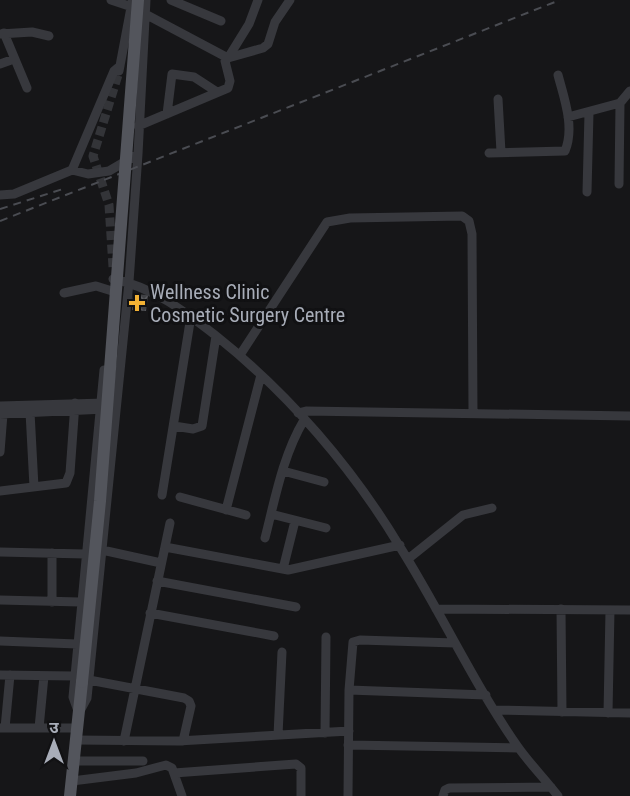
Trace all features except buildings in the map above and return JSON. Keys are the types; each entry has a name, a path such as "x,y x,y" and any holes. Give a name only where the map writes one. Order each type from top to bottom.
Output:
{"main road":[{"path":"70,796 101,490 134,2"}],"street":[{"path":"111,0 134,2 146,15 228,58 263,48 268,44 275,22 290,0"},
{"path":"82,679 102,550 129,282 146,0"},
{"path":"171,0 221,21"},
{"path":"138,126 230,85 224,64 249,24 258,0"},
{"path":"72,170 114,71 119,70 134,2"},
{"path":"27,88 2,34 32,32 49,36"},
{"path":"0,64 14,59"},
{"path":"167,114 172,74 194,76 217,92"},
{"path":"489,153 565,151 568,141 568,117 558,75"},
{"path":"568,117 620,104 630,91"},
{"path":"498,99 501,152"},
{"path":"619,184 620,104"},
{"path":"587,192 589,113"},
{"path":"0,195 14,194 72,170 88,174 103,172 120,166 138,154"},
{"path":"240,356 327,222 350,218 462,216 469,221 472,234 473,413"},
{"path":"82,679 77,644 80,602 113,276 145,288 191,316 216,336 261,375 347,469 400,545 455,644 518,748 558,796"},
{"path":"64,293 96,286 112,291"},
{"path":"162,495 191,316"},
{"path":"174,426 193,429 202,426 216,336"},
{"path":"226,510 261,375"},
{"path":"1,411 75,406 117,406"},
{"path":"1,411 30,412 75,406"},
{"path":"0,491 61,485 69,480 75,406"},
{"path":"0,452 1,411"},
{"path":"265,538 283,471 301,417 306,411 630,416"},
{"path":"30,412 34,487"},
{"path":"283,471 324,482"},
{"path":"180,497 246,515"},
{"path":"408,560 463,515 492,508"},
{"path":"271,514 326,528"},
{"path":"284,569 295,520"},
{"path":"124,741 170,523"},
{"path":"165,547 284,569 400,545"},
{"path":"102,550 161,563"},
{"path":"0,552 85,554"},
{"path":"52,553 52,602"},
{"path":"157,581 296,608"},
{"path":"0,600 80,602"},
{"path":"436,609 630,610"},
{"path":"561,609 562,712"},
{"path":"608,712 610,610"},
{"path":"150,613 274,636"},
{"path":"325,733 326,637"},
{"path":"348,796 349,690 356,640 455,644"},
{"path":"0,641 77,644"},
{"path":"278,735 282,652"},
{"path":"183,741 189,701 184,698 82,679 5,675 2,728 39,728 124,741 183,741 349,731"},
{"path":"39,728 44,676"},
{"path":"349,690 486,695"},
{"path":"495,710 630,713"},
{"path":"348,745 518,748"},
{"path":"74,761 143,761"},
{"path":"174,773 296,764 301,768 301,796"},
{"path":"72,781 136,773 166,765 172,768 182,796"},
{"path":"443,796 445,790 449,788 517,792 551,787"}],"tunnel":[{"path":"113,267 109,205 93,156 118,75"}],"railway":[{"path":"0,221 560,0"},
{"path":"0,209 63,189"}],"place":[{"name":"Wellness Clinic Cosmetic Surgery Centre","path":"137,303"}]}
